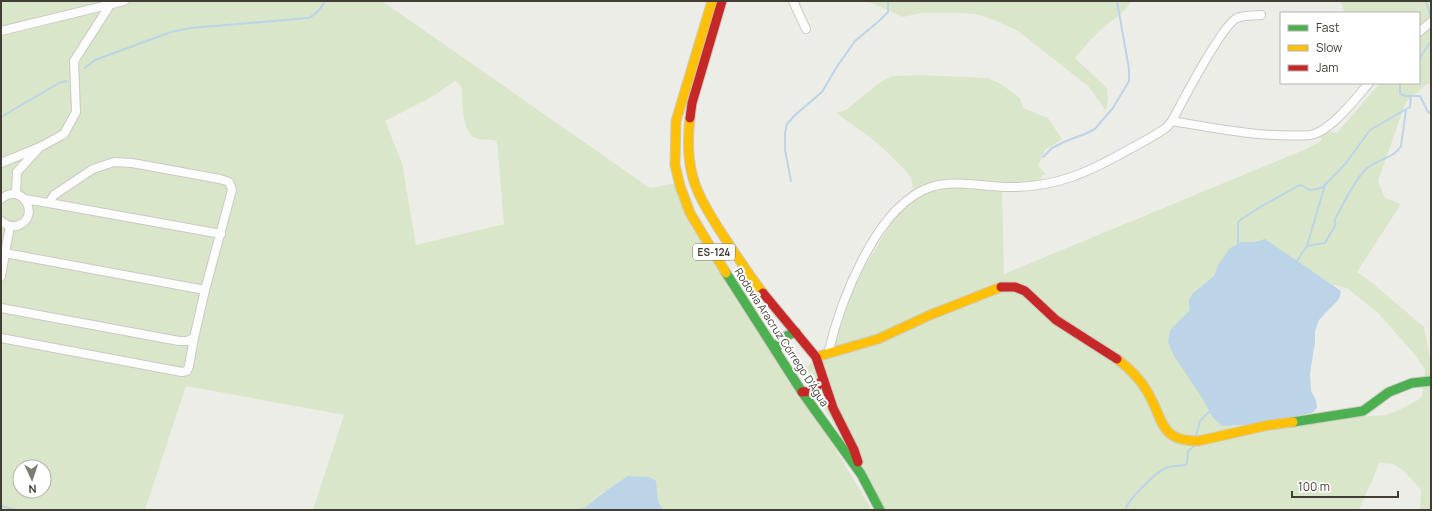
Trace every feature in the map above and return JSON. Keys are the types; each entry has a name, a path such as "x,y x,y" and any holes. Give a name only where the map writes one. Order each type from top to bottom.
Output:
{"main road":[{"name":"Rodovia Aracruz Córrego D'Água","path":"712,1 679,109 675,136 675,165 680,186 690,213 802,392 861,474 880,510"},
{"name":"Rodovia Aracruz Córrego D'Água","path":"722,1 692,103 688,132 692,175 704,204 757,287 816,357 833,408 854,450 861,474"},
{"path":"816,357 878,340 952,306 995,289 1010,286 1025,291 1056,320 1118,359 1130,369 1148,392 1166,431 1171,436 1187,441 1198,441 1269,425 1350,415 1363,411 1389,392 1412,383 1431,381"},
{"path":"776,351 779,340 796,332"},
{"path":"802,392 815,389 823,379"}],"street":[{"path":"1,31 124,1"},
{"path":"793,1 806,29"},
{"path":"1,163 64,134 76,112 74,61 111,3"},
{"path":"828,354 844,301 868,249 891,216 911,198 930,187 944,184 959,183 1026,187 1056,183 1088,172 1104,164 1161,131 1172,121 1228,25 1240,17 1261,15"},
{"path":"1420,31 1431,22"},
{"path":"1172,121 1228,131 1265,135 1289,136 1315,134 1341,115 1368,84"},
{"path":"16,194 17,172 40,146"},
{"path":"1,338 182,372 187,370 189,366 205,290 232,190 229,182 139,164 114,162 93,169 54,195 49,203"},
{"path":"1,199 6,196 16,194 24,199 221,234"},
{"path":"1,221 10,226 20,224 27,218 29,208 24,199"},
{"path":"1,276 10,226"},
{"path":"5,253 205,290"},
{"path":"1,308 179,341 187,341 194,338"}],"green space":[{"path":"1,1 382,1 650,188 676,183 872,510 663,510 658,501 656,486 649,477 628,476 615,486 600,494 587,507 587,510 313,510 344,415 186,386 145,510 1,510","holes":["455,81 461,86 465,123 471,135 478,139 497,141 504,224 416,245 402,163 385,121 432,97"]},
{"path":"867,1 1131,1 1125,10 1105,26 1075,58 1107,88 1108,99 1106,111 1089,87 1018,31 992,19 976,14 955,13 922,13 903,17"},
{"path":"1340,1 1431,1 1431,84 1427,84 1406,102 1378,181 1385,198 1401,204 1357,272 1370,281 1424,327 1431,363 1431,510 1420,510 1421,490 1403,470 1393,464 1379,463 1359,510 886,510 801,370 819,358 823,352 843,301 913,188 911,178 885,150 836,113 846,110 879,83 892,76 918,75 988,78 1001,84 1020,98 1023,108 1048,118 1062,139 1045,150 1038,166 1047,175 1043,175 1039,181 1026,190 1015,191 1002,187 1004,274 1306,149 1321,141 1320,130 1337,133 1379,84 1420,84 1420,12 1345,12","holes":["1259,240 1333,285 1347,288 1378,313 1416,356 1425,370 1422,396 1418,400 1397,411 1385,415 1235,426 1222,426 1213,418 1170,330 1190,310 1193,293 1214,276 1218,265 1242,242 1254,242"]}],"water":[{"path":"1265,239 1341,291 1339,299 1319,320 1315,331 1315,342 1310,374 1311,391 1316,400 1317,408 1312,413 1250,425 1222,426 1213,418 1204,401 1174,356 1168,342 1170,330 1190,310 1189,300 1193,293 1214,276 1218,265 1230,248 1242,242 1254,242"},
{"path":"628,476 649,477 656,481 658,501 663,510 587,510 586,507"}],"waterway":[{"path":"85,68 95,60 171,32 190,28 309,18 318,11 325,1"},
{"path":"791,181 785,150 785,133 787,124 795,115 822,92 836,68 855,41 888,12 888,1"},
{"path":"1043,157 1052,148 1095,129 1113,108 1129,81 1129,69 1117,1"},
{"path":"1426,1 1431,18"},
{"path":"1420,58 1431,41"},
{"path":"1,117 59,83 67,81"},
{"path":"1400,84 1400,94 1406,96 1420,96 1428,112 1431,113"},
{"path":"1238,246 1238,223 1240,220 1298,186 1301,185 1310,190 1323,187 1346,163 1370,130 1410,107 1411,96"},
{"path":"1307,246 1325,243 1335,226 1335,219 1360,175 1369,166 1398,151 1401,146 1406,110"},
{"path":"1296,262 1307,246 1325,185"},
{"path":"1431,187 1431,194"},
{"path":"1196,436 1200,421 1210,411"},
{"path":"1125,510 1127,505 1137,493 1149,480 1161,471 1168,467 1187,464 1188,451 1194,446"},
{"path":"1,506 17,510"},
{"path":"577,510 589,508"}],"traffic: fast":[{"path":"726,273 802,392 861,474 880,510"},
{"path":"776,351 778,344 783,338 796,332"},
{"path":"1293,422 1363,411 1389,392 1412,383 1431,381"}],"traffic: slow":[{"path":"712,1 676,121 675,165 680,186 690,213 726,273"},
{"path":"690,118 689,158 696,187 718,227 763,293"},
{"path":"816,357 878,339 930,315 1001,287"},
{"path":"1117,359 1142,383 1164,427 1169,433 1176,437 1185,440 1198,441 1269,425 1293,422"}],"traffic: jam":[{"path":"690,118 692,103 722,1"},
{"path":"1001,287 1015,287 1025,291 1056,320 1117,359"},
{"path":"763,293 816,357 833,408 854,450 858,462"},
{"path":"802,392 809,391 814,388 823,379"}]}
